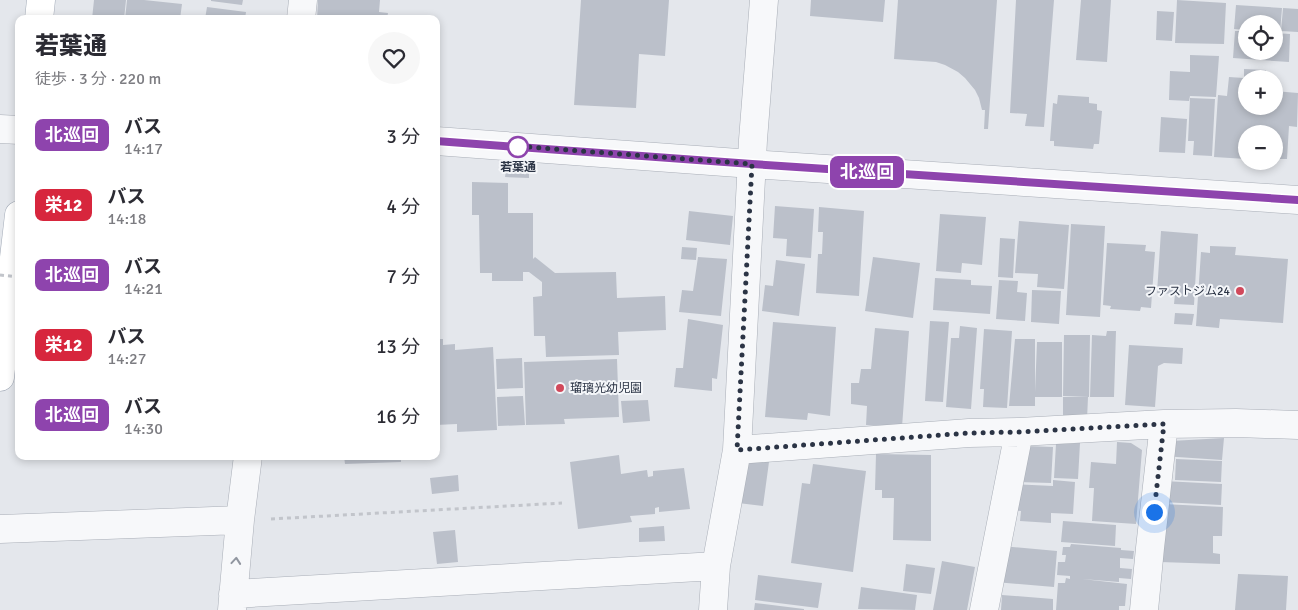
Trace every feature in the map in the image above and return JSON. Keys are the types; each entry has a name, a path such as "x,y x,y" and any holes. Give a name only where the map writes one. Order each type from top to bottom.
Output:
{"main road":[{"path":"39,15 41,0"},
{"path":"0,377 15,249"}],"street":[{"path":"301,15 303,0"},
{"path":"713,610 716,566 737,450 752,164 764,0"},
{"path":"0,129 15,130"},
{"path":"440,141 1298,200"},
{"path":"737,450 969,433 1164,424 1236,423 1298,425"},
{"path":"1144,610 1164,424"},
{"path":"984,610 1019,432"},
{"path":"248,460 232,602 716,566"},
{"path":"0,529 240,520"}],"path":[{"path":"0,275 15,277"},
{"path":"240,520 562,503"}],"building":[{"path":"94,0 126,0 124,15 92,15"},
{"path":"127,0 182,4 181,15 125,15"},
{"path":"211,0 243,0 242,5"},
{"path":"318,0 380,0 379,12 388,13 388,15 317,15"},
{"path":"581,0 669,0 665,56 639,54 636,108 574,105"},
{"path":"811,0 885,0 883,22 810,16"},
{"path":"898,0 997,0 988,129 984,129 985,110 982,110 975,90 958,72 936,62 894,59"},
{"path":"1016,0 1054,0 1044,127 1025,126 1027,114 1010,113"},
{"path":"1081,0 1111,0 1107,62 1076,60"},
{"path":"1177,0 1226,3 1224,44 1175,43"},
{"path":"1236,5 1282,8 1281,15 1238,15 1238,29 1234,29"},
{"path":"207,7 246,12 246,15 206,15"},
{"path":"1283,8 1298,9 1298,32 1283,31"},
{"path":"1157,11 1174,12 1172,41 1156,40"},
{"path":"1235,31 1238,31 1238,58 1233,58"},
{"path":"1283,34 1290,34 1289,62 1261,60 1283,60"},
{"path":"1190,55 1219,56 1216,97 1190,96 1189,101 1169,100 1170,71 1190,72"},
{"path":"1229,77 1238,78 1238,115 1283,115 1283,92 1298,93 1297,127 1289,126 1287,159 1283,159 1283,125 1238,125 1238,158 1214,157 1218,95 1227,96"},
{"path":"1058,95 1089,97 1089,103 1097,104 1097,110 1102,111 1099,144 1094,144 1093,149 1054,146 1054,141 1050,141 1053,103 1057,104"},
{"path":"1190,98 1215,99 1212,156 1193,155 1194,141 1188,141"},
{"path":"1161,117 1187,119 1185,153 1159,152"},
{"path":"506,170 529,171 529,178 505,177"},
{"path":"472,182 508,183 508,213 533,213 533,259 535,257 555,273 616,272 617,298 665,296 666,330 618,332 619,355 546,357 545,336 534,336 533,297 542,296 542,282 529,272 523,272 523,281 492,281 492,273 480,273 479,215 472,215"},
{"path":"775,206 814,209 811,258 786,256 787,239 773,238"},
{"path":"819,207 864,211 859,296 816,293 818,254 822,254 823,232 818,232"},
{"path":"689,211 733,216 730,245 686,240"},
{"path":"940,214 986,217 982,265 962,263 961,273 936,271"},
{"path":"1019,221 1069,225 1064,289 1037,287 1038,274 1015,273"},
{"path":"1071,224 1105,226 1100,317 1066,315"},
{"path":"1161,231 1198,234 1194,305 1174,304 1175,294 1157,293"},
{"path":"1000,238 1015,239 1013,278 998,277"},
{"path":"1107,243 1146,245 1145,251 1155,252 1151,308 1141,307 1140,311 1110,309 1111,306 1103,305"},
{"path":"1210,246 1236,247 1235,255 1288,259 1283,323 1220,319 1219,328 1196,326 1201,252 1210,253"},
{"path":"682,247 697,248 696,260 681,259"},
{"path":"698,257 727,259 721,316 679,312 682,290 693,291"},
{"path":"873,257 920,263 913,318 865,311"},
{"path":"776,260 805,264 799,316 762,311 765,285 773,286"},
{"path":"935,278 971,280 971,285 992,286 990,314 933,310"},
{"path":"999,280 1018,281 1017,292 1027,293 1025,321 996,319"},
{"path":"1032,290 1061,291 1059,324 1031,322"},
{"path":"1175,313 1194,314 1192,325 1174,324"},
{"path":"688,319 723,325 717,379 712,378 712,391 674,387 676,368 683,368"},
{"path":"930,321 949,322 943,402 925,401"},
{"path":"773,322 836,327 830,416 808,413 807,420 765,417"},
{"path":"960,326 977,328 971,409 946,407 951,338 959,338"},
{"path":"875,328 909,331 902,427 866,425 867,406 851,404 851,383 859,383 861,369 871,369"},
{"path":"984,329 1012,331 1007,408 983,407 984,389 980,389"},
{"path":"1107,331 1116,331 1114,397 1090,397 1092,335 1106,336"},
{"path":"1064,335 1090,335 1089,397 1063,396"},
{"path":"440,339 443,339 443,345 455,344 455,350 493,347 497,430 457,432 457,424 440,425"},
{"path":"1015,339 1035,339 1035,392 1037,342 1062,342 1062,397 1035,397 1035,406 1009,406"},
{"path":"1129,345 1183,348 1182,364 1164,363 1158,366 1155,407 1125,405"},
{"path":"522,358 523,388 497,389 496,359"},
{"path":"617,359 619,417 564,419 565,424 526,425 524,362"},
{"path":"523,396 525,425 498,426 497,397"},
{"path":"1063,397 1088,397 1087,420 1063,420"},
{"path":"648,400 650,421 623,423 621,401"},
{"path":"1224,438 1222,460 1162,456 1171,441"},
{"path":"1117,442 1131,443 1142,450 1136,524 1092,521 1094,488 1089,488 1091,462 1116,464"},
{"path":"1080,443 1078,479 1054,478 1056,444"},
{"path":"1026,446 1053,447 1051,483 1017,482"},
{"path":"876,454 931,455 931,541 893,540 894,498 882,498 882,490 875,490"},
{"path":"619,455 621,474 647,470 648,477 653,476 653,471 684,468 690,509 659,512 659,507 655,508 655,514 630,516 632,522 578,529 570,462"},
{"path":"744,459 769,462 763,506 738,503"},
{"path":"1176,459 1222,461 1221,482 1175,480"},
{"path":"344,460 401,460 401,462 345,464"},
{"path":"813,464 866,471 853,572 791,563 802,483 810,484"},
{"path":"458,475 459,491 432,494 430,478"},
{"path":"1053,480 1075,482 1073,514 1051,513 1051,523 1020,521 1021,511 1012,510 1013,484 1053,486"},
{"path":"1163,481 1222,484 1221,505 1162,502"},
{"path":"1163,504 1223,507 1222,536 1213,536 1213,553 1220,554 1220,564 1160,562"},
{"path":"1063,521 1116,525 1115,546 1061,542"},
{"path":"664,526 665,541 639,542 639,528"},
{"path":"455,530 458,562 437,564 433,532"},
{"path":"1071,544 1121,548 1121,550 1134,551 1133,559 1120,558 1120,568 1132,569 1131,579 1119,578 1119,582 1082,579 1127,584 1125,606 1119,606 1119,610 1056,610 1058,583 1065,583 1066,578 1070,579 1070,576 1057,575 1058,562 1065,562 1066,555 1062,555 1063,547 1070,547"},
{"path":"1001,546 1057,551 1054,587 995,582"},
{"path":"942,561 975,567 967,610 933,610"},
{"path":"906,564 935,568 931,594 903,591"},
{"path":"1238,574 1288,576 1286,610 1235,610"},
{"path":"758,575 822,583 818,608 755,600"},
{"path":"861,587 917,595 915,610 858,609"},
{"path":"1002,595 1053,599 1053,610 1001,610"},
{"path":"755,603 804,609 804,610 754,610"}],"bus line":[{"name":"北巡回","path":"440,141 1298,200"}],"place":[{"name":"若葉通","path":"518,147"},
{"name":"ファストジム24","path":"1240,291"},
{"name":"瑠璃光幼児園","path":"560,388"}],"route":[{"path":"518,147 515,146 752,164 737,450 969,433 1164,424 1154,512"}]}
